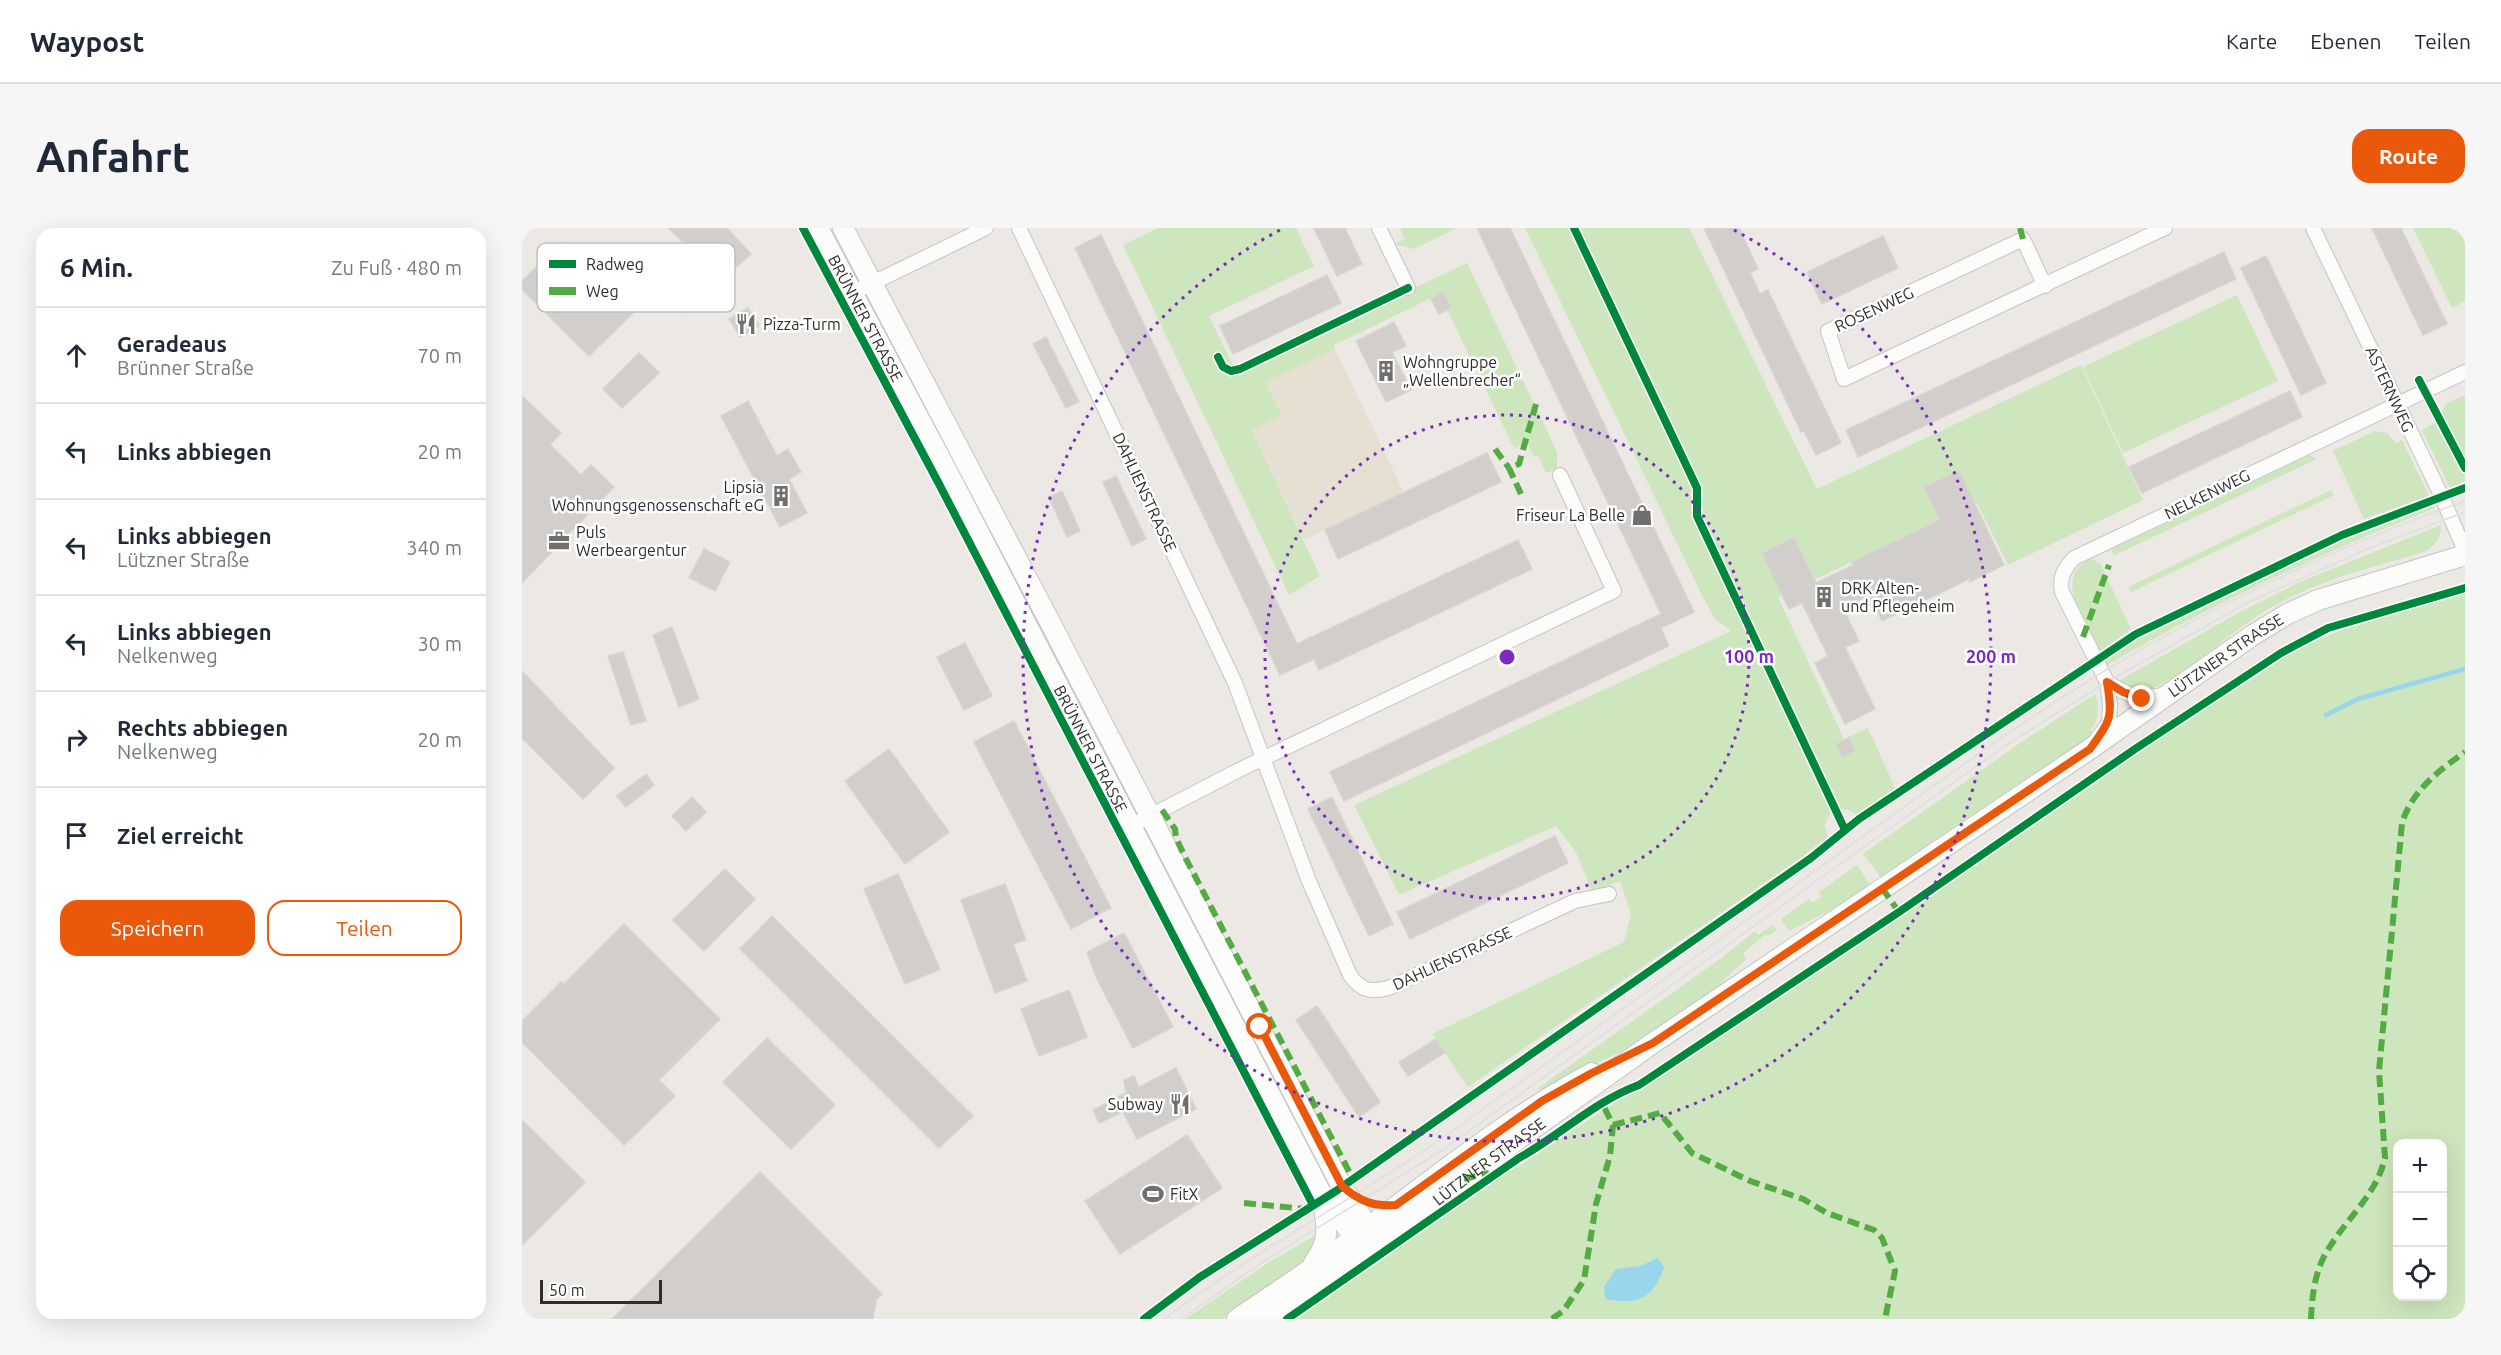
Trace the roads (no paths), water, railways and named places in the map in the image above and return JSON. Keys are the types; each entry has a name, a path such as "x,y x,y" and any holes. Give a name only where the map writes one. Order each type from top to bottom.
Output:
{"main road":[{"name":"BRÜNNER STRASSE","path":"818,228 1320,1191 1362,1240"},
{"name":"BRÜNNER STRASSE","path":"843,228 1342,1186 1362,1240"},
{"name":"LÜTZNER STRASSE","path":"1237,1319 1309,1270 1362,1240 1388,1236 1653,1043 2090,749 2253,635 2299,609 2336,594 2465,553"},
{"name":"LÜTZNER STRASSE","path":"1265,1319 1362,1240 1396,1205 1542,1101 1653,1043"},
{"path":"1342,1186 1363,1201 1379,1206 1396,1205"},
{"path":"1309,1270 1323,1250 1326,1239 1326,1224 1320,1191"}],"street":[{"path":"852,292 986,228"},
{"name":"DAHLIENSTRASSE","path":"1019,228 1234,682 1309,881 1350,975 1357,985 1367,991 1378,991 1391,987 1575,901 1609,894"},
{"path":"1378,228 1408,288"},
{"name":"ROSENWEG","path":"2045,286 2023,239 1828,331 1844,379 2045,286 2165,228"},
{"name":"ASTERNWEG","path":"2313,228 2442,497 2465,553"},
{"name":"NELKENWEG","path":"2090,749 2109,723 2110,704 2107,682 2062,592 2060,582 2063,573 2074,558 2465,372"},
{"path":"1131,826 1264,758 1614,591 1560,475"},
{"path":"2107,682 2123,692 2142,699 2169,693"}],"water":[{"path":"1658,1258 1664,1267 1655,1287 1649,1293 1635,1300 1605,1299 1604,1287 1616,1269 1640,1266"}],"waterway":[{"path":"2326,715 2358,699 2465,669"}],"tram line":[{"path":"1164,1319 1239,1267 1431,1146 1953,772 2026,721 2101,673 2144,647 2279,578 2371,537 2465,501"},
{"path":"1181,1319 1263,1262 1444,1149 2003,747 2107,682 2249,602 2370,548 2465,512"}],"place":[{"name":"Pizza-Turm","path":"746,324"},
{"name":"Wohngruppe „Wellenbrecher“","path":"1386,371"},
{"name":"Lipsia Wohnungsgenossenschaft eG","path":"781,496"},
{"name":"Friseur La Belle","path":"1642,515"},
{"name":"Puls Werbeargentur","path":"559,541"},
{"name":"DRK Alten- und Pflegeheim","path":"1824,597"},
{"name":"Subway","path":"1180,1104"},
{"name":"FitX","path":"1153,1194"}]}
